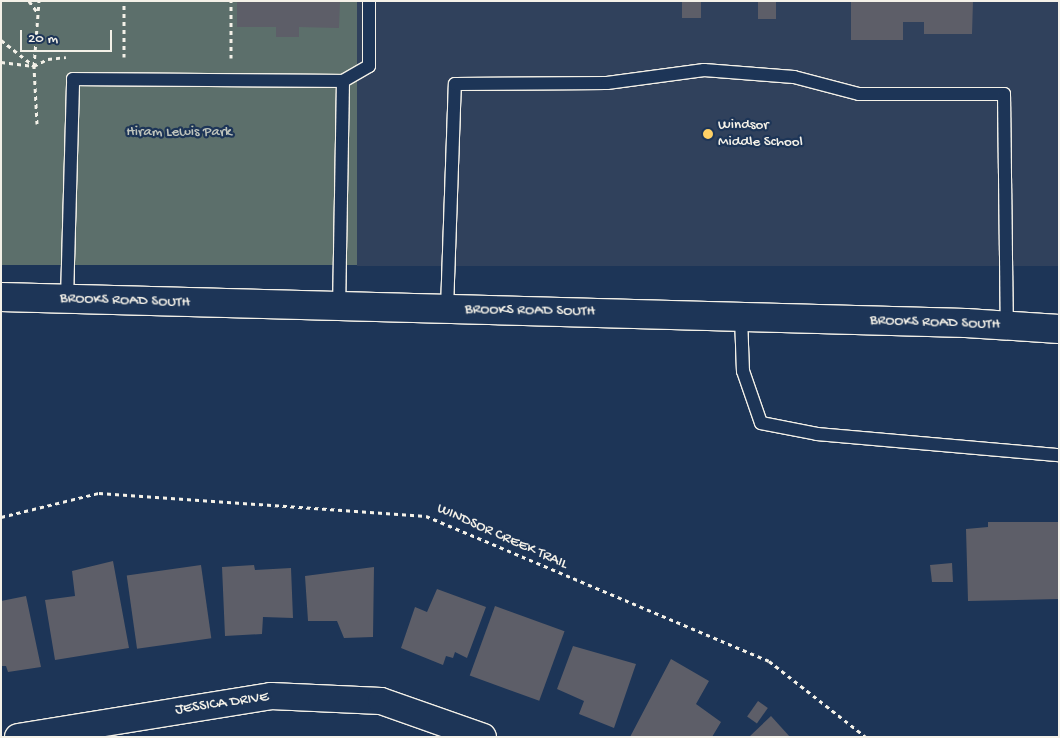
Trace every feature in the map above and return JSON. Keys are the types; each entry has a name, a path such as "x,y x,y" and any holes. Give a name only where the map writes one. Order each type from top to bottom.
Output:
{"street":[{"name":"BROOKS ROAD SOUTH","path":"1,297 1006,325 1059,329"},
{"name":"JESSICA DRIVE","path":"18,737 99,730 271,696 381,701 483,737"}],"lane":[{"path":"67,299 73,79 343,81 369,66 369,1"},
{"path":"447,309 455,84 607,83 704,70 794,77 859,94 1004,94 1006,325"},
{"path":"339,306 343,81"},
{"path":"740,317 743,371 761,423 817,434 1059,455"}],"path":[{"path":"29,1 39,14"},
{"path":"37,124 34,66 39,1"},
{"path":"124,1 124,57"},
{"path":"221,59 230,59 231,1"},
{"path":"1,40 34,66"},
{"path":"1,62 34,66 48,59 71,56"},
{"path":"115,57 134,58"},
{"name":"WINDSOR CREEK TRAIL","path":"1,516 99,493 426,516 769,662 866,737"}],"shaded area":[{"name":"Windsor Middle School","path":"357,1 1059,1 1059,266 357,266"}],"green space":[{"name":"Hiram Lewis Park","path":"1,1 357,1 357,265 1,265"}],"building":[{"path":"237,1 340,1 339,28 299,27 299,37 276,37 276,27 237,27"},
{"path":"682,1 701,1 701,18 682,18"},
{"path":"758,1 776,1 776,19 758,19"},
{"path":"851,1 973,1 972,34 924,34 924,22 903,22 903,40 851,40"},
{"path":"988,522 1059,522 1059,599 968,601 966,529 988,527"},
{"path":"113,561 129,648 55,660 45,600 75,596 72,571"},
{"path":"952,563 953,582 932,582 930,565"},
{"path":"201,565 211,638 137,649 127,575"},
{"path":"254,565 255,570 291,568 293,618 263,617 262,634 225,636 222,567"},
{"path":"374,567 373,637 344,638 337,621 308,621 305,576"},
{"path":"437,589 486,607 467,658 455,652 453,658 446,656 443,665 401,648 415,607 427,612"},
{"path":"26,596 41,667 8,672 6,666 1,666 1,601"},
{"path":"495,606 565,631 539,701 470,676"},
{"path":"573,646 636,664 614,728 579,714 584,701 557,689"},
{"path":"671,659 709,681 696,704 721,722 712,737 630,737"},
{"path":"758,701 768,708 757,723 747,717"},
{"path":"771,716 790,737 749,737"}],"place":[{"name":"Windsor Middle School","path":"708,134"}]}
